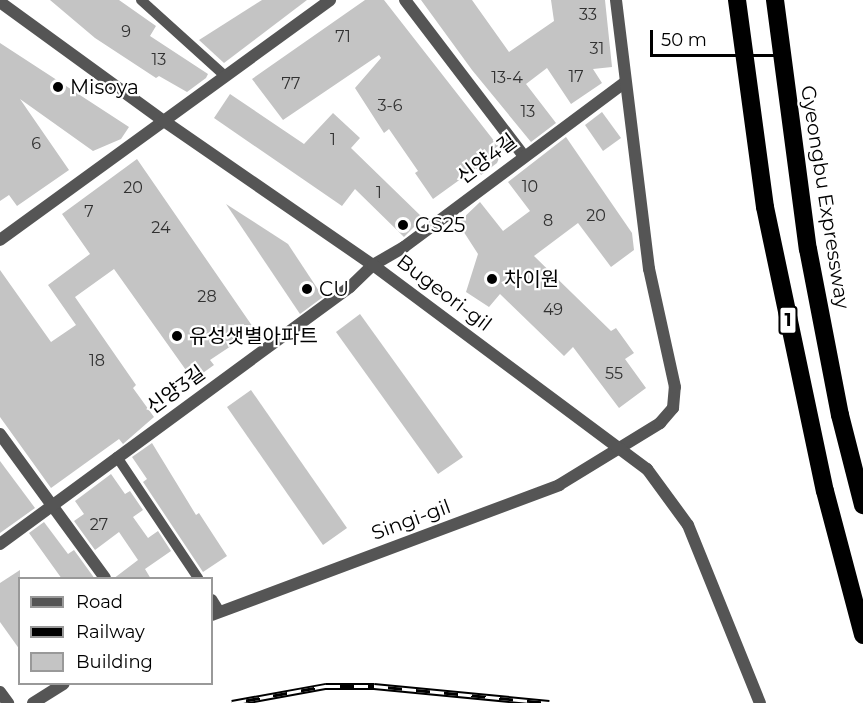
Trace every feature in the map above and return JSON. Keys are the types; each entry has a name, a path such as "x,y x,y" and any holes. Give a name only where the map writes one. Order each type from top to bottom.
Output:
{"highway":[{"name":"1","path":"737,0 765,207 825,490 863,635"},
{"name":"Gyeongbu Expressway","path":"775,0 808,249 840,415 863,505"}],"street":[{"path":"0,240 330,0"},
{"path":"405,0 523,155"},
{"name":"Singi-gil","path":"216,614 559,485 617,447 660,423 673,408 675,387 648,269 624,83 616,0"},
{"name":"Bugeori-gil","path":"0,2 164,121 373,265 647,469 688,525 760,703"},
{"name":"신양4길","path":"373,265 404,247 523,155 624,83"},
{"name":"신양3길","path":"0,544 350,287 373,265"},
{"path":"0,434 104,577"},
{"path":"33,703 62,685"},
{"path":"0,692 8,703"}],"lane":[{"path":"141,0 225,76"},
{"path":"117,457 197,577"}],"building":[{"path":"50,0 119,0 156,26 150,36 208,74 187,92 159,76 156,78 95,38"},
{"path":"262,0 307,0 224,63 199,40"},
{"path":"365,0 384,0 502,151 497,163 481,175 476,168 433,199 415,173 418,171 389,129 384,133 355,88 381,58 379,55 283,120 252,79"},
{"path":"421,0 472,0 509,52 554,21 551,0 605,0 612,67 593,69 602,83 571,104 547,68 526,84 556,123 531,142 472,70"},
{"path":"0,43 129,127 121,139 93,151 20,99 69,170 17,206 9,195 0,201"},
{"path":"230,94 304,144 333,113 360,138 351,148 423,218 404,237 355,189 342,206 214,118"},
{"path":"602,112 621,138 603,151 585,125"},
{"path":"566,137 632,233 634,250 611,267 578,223 534,256 611,331 616,328 634,353 625,359 646,388 619,408 573,347 564,356 500,294 489,307 466,292 478,254 458,223 480,202 503,231 530,211 508,182"},
{"path":"137,159 255,330 210,360 214,365 193,380 114,269 75,297 136,385 133,388 154,417 123,444 119,439 51,488 0,417 0,270 51,342 76,325 48,285 90,254 62,214"},
{"path":"226,204 288,244 323,297 300,314"},
{"path":"360,314 463,457 438,474 336,332"},
{"path":"251,390 347,528 323,545 227,407"},
{"path":"152,443 196,515 199,513 227,556 203,572 143,482 147,479 132,457"},
{"path":"0,461 35,508 0,533"},
{"path":"111,474 125,494 130,491 143,510 133,517 148,538 158,531 171,551 145,569 150,577 116,577 138,560 119,532 95,550 74,521 84,514 75,501"},
{"path":"44,522 68,554 74,550 94,577 61,577 29,533"},
{"path":"20,570 20,577 18,577 18,647 0,622 0,583"}],"railway":[{"path":"232,703 326,686 374,686 549,703"}],"place":[{"name":"Misoya","path":"58,87"},
{"name":"GS25","path":"403,225"},
{"name":"차이원","path":"492,279"},
{"name":"CU","path":"307,289"},
{"name":"유성샛별아파트","path":"177,336"}]}
